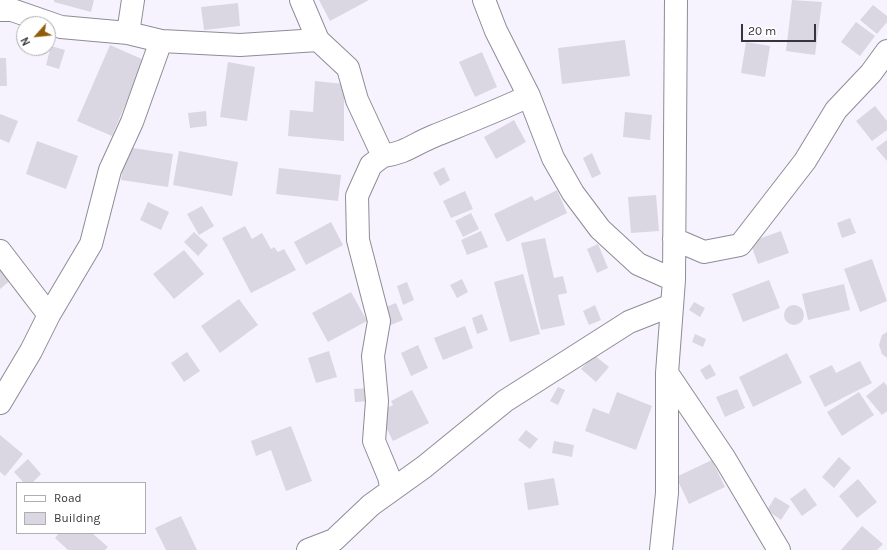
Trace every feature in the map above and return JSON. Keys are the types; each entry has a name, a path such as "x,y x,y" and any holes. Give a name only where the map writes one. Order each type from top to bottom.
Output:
{"street":[{"path":"128,33 133,0"},
{"path":"301,0 318,40 348,68 357,100 383,156"},
{"path":"484,0 496,31 528,96 553,158 573,193 600,229 638,264 674,280"},
{"path":"661,550 667,493 668,373 674,280 676,0"},
{"path":"8,6 61,26 128,33 161,41 240,45 318,40"},
{"path":"0,403 91,244 110,170 132,122 161,41"},
{"path":"674,239 704,252 740,245 805,161 836,110 871,73 887,51"},
{"path":"392,490 389,477 374,441 377,401 373,356 379,320 358,240 358,196 371,165 383,156 399,153 433,136 480,119 528,96"},
{"path":"0,251 49,315"},
{"path":"308,550 334,540 371,506 505,401 629,322 672,305"},
{"path":"668,373 724,459 779,550"}],"building":[{"path":"54,0 94,0 91,12 54,2"},
{"path":"319,0 369,0 330,21"},
{"path":"792,0 822,2 815,55 786,51"},
{"path":"238,3 240,26 204,30 201,7"},
{"path":"873,5 887,16 887,22 877,34 860,20"},
{"path":"856,22 875,36 860,56 841,42"},
{"path":"625,40 630,76 562,84 558,48"},
{"path":"746,42 770,46 765,77 741,73"},
{"path":"110,45 144,60 112,136 77,121"},
{"path":"56,47 65,50 59,69 46,65 48,56 56,56"},
{"path":"482,52 497,87 475,97 459,62"},
{"path":"0,58 6,58 7,86 0,86"},
{"path":"228,62 255,67 247,121 220,117"},
{"path":"315,81 344,84 344,141 288,136 290,110 313,112"},
{"path":"875,106 887,121 887,130 872,141 856,121"},
{"path":"206,111 207,126 190,128 188,113"},
{"path":"625,112 652,115 650,140 623,137"},
{"path":"0,114 18,121 9,143 0,139"},
{"path":"514,120 526,142 496,159 484,137"},
{"path":"887,140 887,161 876,148"},
{"path":"37,141 78,156 66,189 26,174"},
{"path":"126,147 173,154 168,187 121,180"},
{"path":"179,151 238,162 232,196 173,185"},
{"path":"592,153 601,174 592,178 583,158"},
{"path":"444,167 450,180 440,186 433,173"},
{"path":"279,168 341,175 338,201 276,194"},
{"path":"557,190 567,213 507,242 494,214 532,196 535,201"},
{"path":"465,191 473,209 451,218 443,201"},
{"path":"656,195 659,231 631,233 628,197"},
{"path":"148,202 169,212 161,230 140,220"},
{"path":"202,206 214,226 199,235 187,214"},
{"path":"471,213 479,229 463,237 455,221"},
{"path":"850,218 856,233 842,238 837,223"},
{"path":"331,222 343,245 306,265 294,242"},
{"path":"245,226 252,239 262,233 271,249 274,247 278,252 284,249 296,270 251,293 222,238"},
{"path":"481,231 488,247 467,255 461,240"},
{"path":"781,231 789,253 758,264 750,242"},
{"path":"194,232 208,245 198,256 184,242"},
{"path":"545,238 554,278 563,276 567,293 558,295 565,325 541,330 521,243"},
{"path":"598,244 608,268 597,273 587,249"},
{"path":"184,250 204,274 174,299 153,274"},
{"path":"872,259 887,301 860,312 844,269"},
{"path":"0,266 11,280 0,289"},
{"path":"523,274 540,334 510,342 494,282"},
{"path":"462,279 468,292 457,298 450,285"},
{"path":"769,280 780,308 743,322 732,294"},
{"path":"407,282 414,300 403,305 397,286"},
{"path":"844,284 850,310 808,320 802,294"},
{"path":"351,292 367,321 328,342 312,313"},
{"path":"239,299 258,325 220,353 201,326"},
{"path":"694,302 705,308 700,317 689,310"},
{"path":"396,303 403,320 386,327 378,310"},
{"path":"595,305 601,320 589,325 583,311"},
{"path":"790,305 798,305 804,311 804,319 798,325 790,325 784,319 784,311"},
{"path":"482,314 488,330 477,334 472,318"},
{"path":"465,326 473,348 443,360 434,338"},
{"path":"887,332 887,358 882,354 879,345 882,335"},
{"path":"695,334 706,339 703,347 692,342"},
{"path":"418,345 428,368 411,376 401,353"},
{"path":"329,351 337,377 316,383 308,358"},
{"path":"187,352 200,371 184,382 171,363"},
{"path":"787,353 802,383 753,407 739,377"},
{"path":"594,355 609,367 596,382 581,369"},
{"path":"860,361 872,383 825,407 809,376 832,365 836,373"},
{"path":"710,364 716,375 706,380 700,370"},
{"path":"884,382 887,386 887,411 882,415 866,396"},
{"path":"558,387 565,390 558,405 550,401"},
{"path":"370,388 371,401 355,402 354,389"},
{"path":"737,389 745,408 725,417 716,397"},
{"path":"412,390 429,423 393,441 378,412 393,405 391,401"},
{"path":"617,392 652,406 636,450 585,431 593,408 609,414"},
{"path":"859,392 874,415 842,436 827,412"},
{"path":"291,426 312,481 286,491 271,450 256,456 251,441"},
{"path":"526,430 538,439 530,449 518,440"},
{"path":"0,435 23,454 5,476 0,472"},
{"path":"554,441 574,445 572,457 552,453"},
{"path":"839,457 851,468 834,488 822,477"},
{"path":"28,459 41,474 33,482 23,482 14,472"},
{"path":"712,460 725,487 689,504 676,477"},
{"path":"554,478 559,505 528,510 524,483"},
{"path":"858,479 877,502 857,518 839,496"},
{"path":"805,488 817,505 802,516 790,499"},
{"path":"775,497 790,506 781,520 767,510"},
{"path":"181,516 197,550 166,550 155,528"},
{"path":"862,526 883,544 877,550 841,550"},
{"path":"58,534 93,534 108,547 105,550 68,550 55,538"}]}
